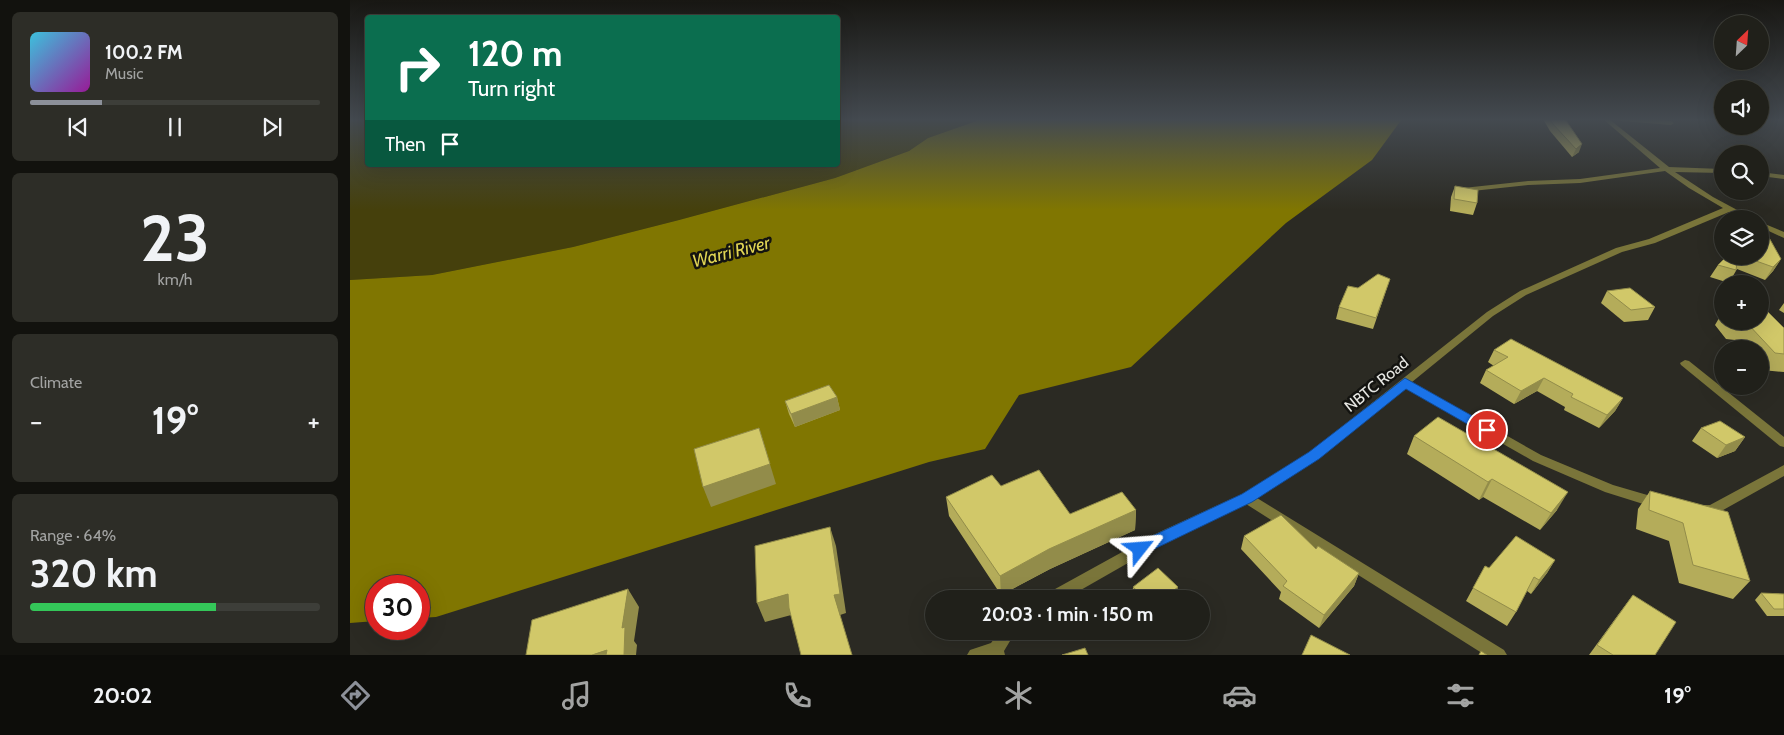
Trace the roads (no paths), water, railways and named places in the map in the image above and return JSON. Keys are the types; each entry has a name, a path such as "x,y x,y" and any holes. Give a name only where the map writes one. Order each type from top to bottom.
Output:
{"street":[{"path":"1643,150 1692,188 1728,209"},
{"path":"1463,190 1528,183 1580,181 1666,169 1714,171"},
{"path":"1769,175 1784,177"},
{"name":"NBTC Road","path":"1067,590 1158,539 1247,498 1314,455 1490,314 1523,293 1619,250 1652,242 1728,209"},
{"path":"1769,228 1784,235"},
{"path":"1685,363 1784,443"},
{"path":"1405,383 1537,458 1609,489 1672,506"},
{"path":"1692,508 1712,510 1784,470"},
{"path":"1247,498 1499,655"},
{"path":"975,655 996,652 1003,640"}],"water":[{"name":"Warri River","path":"911,150 1380,150 1372,160 1286,223 1131,367 1019,395 985,449 929,462 436,617 430,617 430,575 365,575 365,622 350,623 350,280 432,275 573,247 835,178"}]}
